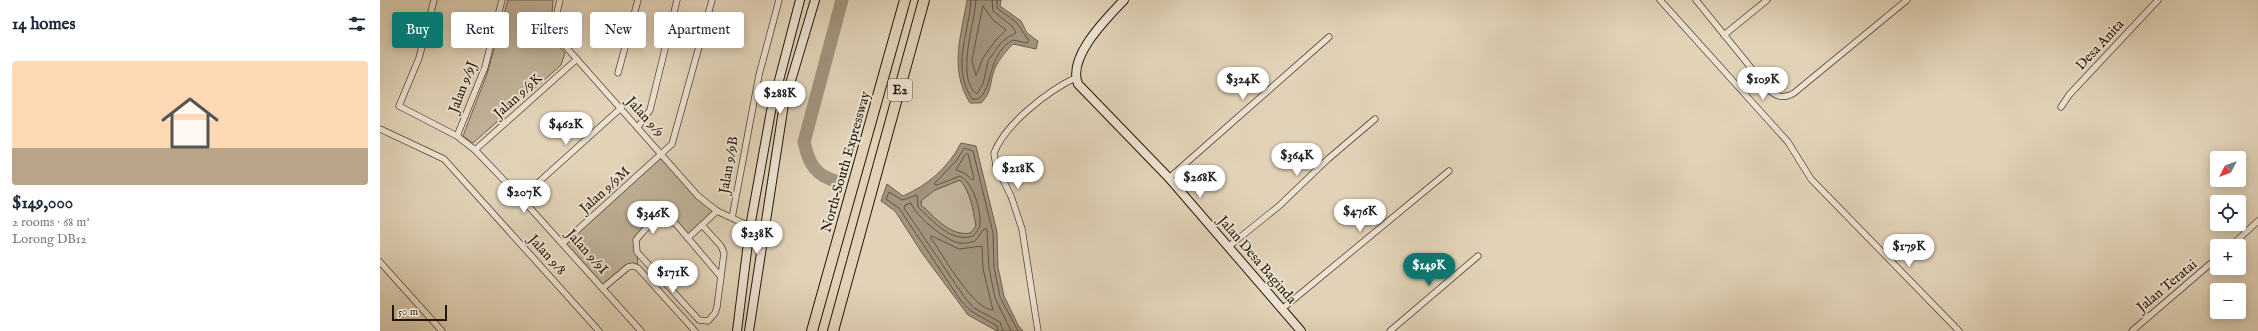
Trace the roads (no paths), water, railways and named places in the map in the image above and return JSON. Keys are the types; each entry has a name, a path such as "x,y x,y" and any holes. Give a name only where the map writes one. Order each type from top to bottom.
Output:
{"highway":[{"name":"North–South Expressway","path":"812,331 905,0"},
{"name":"E2","path":"833,331 876,180 924,0"}],"street":[{"name":"Jalan 9/9I","path":"434,0 419,58 399,106 457,136 475,150 522,198 641,331"},
{"name":"Jalan 9/9J","path":"457,136 485,68 502,0"},
{"name":"Jalan 9/9","path":"560,0 555,29 558,38 663,154 698,196 717,211 764,233"},
{"path":"618,73 638,0"},
{"path":"638,127 650,110 676,0"},
{"name":"Jalan 9/9M","path":"563,243 669,148 674,139 712,0"},
{"name":"Jalan 9/9B","path":"732,218 759,75 779,0"},
{"path":"737,331 750,227 770,111 800,0"},
{"path":"749,331 784,104 814,0"},
{"path":"1038,331 1022,229 1011,196 996,166 994,153 1007,132 1039,100 1054,88 1077,81 1082,53 1095,30 1124,0"},
{"path":"1660,0 1788,142 1811,179 1959,331"},
{"path":"1696,0 1769,90 1775,96 1782,97 1794,93 1907,0"},
{"path":"1724,35 1767,0"},
{"name":"Desa Anita","path":"2061,107 2069,95 2158,0"},
{"path":"1169,178 1329,37"},
{"name":"Jalan 9/9K","path":"475,150 577,59"},
{"name":"Jalan Desa Baginda","path":"1077,81 1169,178 1302,331"},
{"path":"522,198 621,108"},
{"path":"1228,247 1279,206 1328,159 1375,120"},
{"name":"Jalan 9/8","path":"380,129 444,159 599,331"},
{"path":"1282,309 1449,171"},
{"path":"688,238 717,211"},
{"path":"702,225 723,249 721,277 715,313 708,321 703,322 699,320 637,252 636,240 657,221 663,218 676,224 721,277"},
{"path":"2239,239 2258,221"},
{"path":"1390,331 1478,256"},
{"path":"380,262 442,331"},
{"name":"Jalan Teratai","path":"2132,331 2210,264"},
{"path":"603,288 628,267 633,266 638,268 695,331"}],"water":[{"path":"967,0 1001,0 1000,6 1021,21 1027,33 1038,41 1036,49 1013,44 1008,49 996,66 987,95 981,103 970,103 960,78 958,65 958,53"},
{"path":"961,143 976,146 997,232 998,267 1004,296 1018,325 1023,331 997,331 968,315 922,253 895,211 881,201 887,184 903,196 912,192 929,181 944,168","holes":["960,180 964,185 971,202 976,226 971,233 956,232 950,229 938,221 921,205 921,201 935,190"]}],"waterway":[{"path":"839,182 824,176 814,168 808,157 804,142 842,0"}]}
